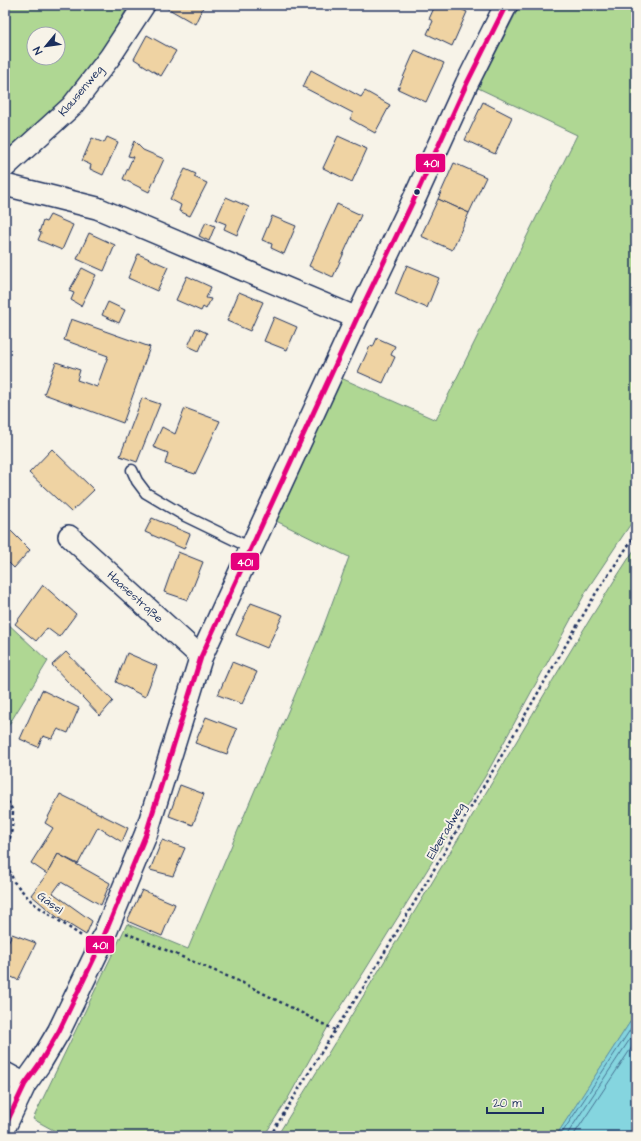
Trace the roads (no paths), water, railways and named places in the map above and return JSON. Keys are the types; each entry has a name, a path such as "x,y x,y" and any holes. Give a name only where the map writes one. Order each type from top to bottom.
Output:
{"main road":[{"path":"5,1126 25,1084 40,1063 59,1030 99,948 146,834 201,657 357,318 506,5"}],"street":[{"name":"Klausenweg","path":"5,167 72,106 110,57 144,5"},
{"path":"5,185 97,208 357,318"},
{"name":"Haasestraße","path":"68,536 201,657"},
{"path":"5,1073 25,1084"}],"lane":[{"path":"132,470 137,482 146,493 185,516 251,548"}],"water":[{"path":"636,1013 636,1136 556,1136"}]}
